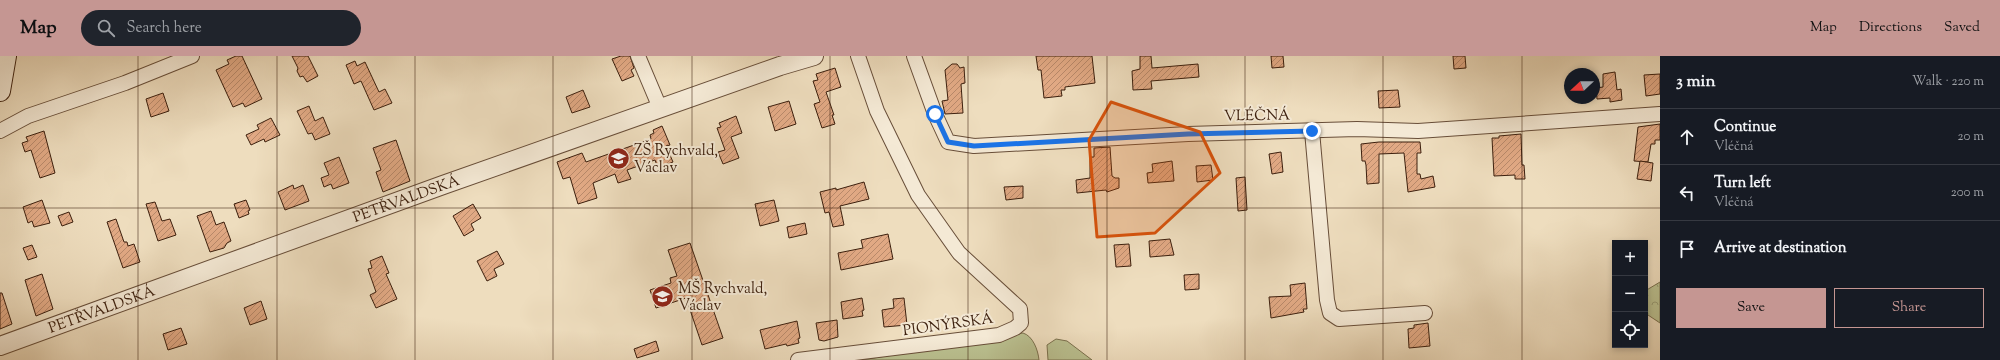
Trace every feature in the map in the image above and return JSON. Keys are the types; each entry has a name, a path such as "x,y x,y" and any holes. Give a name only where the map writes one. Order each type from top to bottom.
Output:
{"main road":[{"path":"0,90 6,56"}],"street":[{"path":"0,131 28,116 125,83 192,56"},
{"path":"638,56 660,108"},
{"name":"PETŘVALDSKÁ","path":"0,346 660,108 778,61 814,56"},
{"name":"PIONÝRSKÁ","path":"798,360 999,335 1015,328 1021,323 1020,309 960,253 918,196 877,111 858,56"},
{"name":"VLÉČNÁ","path":"914,56 935,114 948,142 974,146 1181,135 1357,129 1418,131 1660,114"},
{"path":"1312,131 1327,300 1330,313 1339,319 1425,313"}],"highlighted area":[{"path":"1111,102 1200,132 1220,173 1155,233 1097,237 1089,140"}],"green space":[{"path":"1660,282 1660,323 1648,315 1648,289"},
{"path":"1023,333 1032,340 1039,360 862,360"},
{"path":"1056,339 1067,341 1092,360 1048,360 1047,345"}],"building":[{"path":"236,56 242,56 262,99 245,107 243,103 233,107 216,70 229,64 227,60"},
{"path":"292,56 308,56 318,76 307,82 303,76 300,77 297,71 298,68"},
{"path":"621,56 630,56 634,68 631,70 634,76 622,81 612,59"},
{"path":"1036,56 1092,56 1095,83 1065,87 1065,90 1061,90 1062,96 1044,98 1041,70 1038,70"},
{"path":"1140,56 1151,56 1152,68 1198,64 1199,77 1151,81 1152,89 1133,90 1132,71 1140,69"},
{"path":"1271,56 1283,56 1284,67 1272,68"},
{"path":"1453,56 1465,56 1466,68 1454,69"},
{"path":"355,61 357,66 365,62 379,92 385,89 392,103 374,110 361,81 354,84 346,65"},
{"path":"952,64 957,64 960,68 964,67 965,83 961,84 963,113 945,114 942,101 948,100 945,70"},
{"path":"835,68 841,87 826,92 834,115 832,115 835,124 822,128 814,104 820,102 813,81 818,80 816,74"},
{"path":"1615,72 1617,90 1621,89 1622,100 1610,102 1610,98 1600,99 1600,87 1603,87 1603,74"},
{"path":"1660,74 1660,94 1646,96 1644,75"},
{"path":"583,90 590,107 572,113 566,97"},
{"path":"1398,90 1400,107 1379,108 1378,91"},
{"path":"163,93 169,111 151,117 146,99"},
{"path":"789,101 796,124 775,131 768,107"},
{"path":"309,106 315,121 323,117 330,134 315,140 312,133 308,134 297,111"},
{"path":"736,116 742,133 731,137 739,158 723,164 718,152 725,150 717,128 721,127 719,123"},
{"path":"271,118 280,135 265,142 264,139 251,145 246,135 259,129 257,125"},
{"path":"1660,124 1660,140 1655,140 1655,144 1651,144 1648,162 1634,161 1638,127"},
{"path":"662,126 670,145 666,146 673,162 658,168 655,160 627,170 631,179 618,183 615,174 593,183 597,198 578,204 570,177 563,179 557,162 582,153 586,162 651,139 650,135 654,133 653,130"},
{"path":"44,131 55,173 40,178 31,150 25,152 22,143 28,141 26,137"},
{"path":"1521,134 1522,165 1524,165 1525,179 1515,179 1515,175 1494,176 1492,138"},
{"path":"396,140 410,181 383,192 376,172 381,170 373,148"},
{"path":"1379,142 1420,142 1421,153 1417,153 1417,174 1420,174 1421,179 1433,176 1435,187 1408,192 1404,153 1379,154 1379,183 1367,184 1366,165 1365,161 1362,161 1361,144"},
{"path":"1110,147 1112,176 1119,178 1119,188 1107,192 1106,190 1077,193 1076,180 1090,178 1090,157 1094,157 1094,148"},
{"path":"1281,152 1283,172 1272,174 1269,154"},
{"path":"339,157 349,183 333,189 331,184 324,187 321,178 329,175 324,163"},
{"path":"1172,161 1174,181 1148,183 1147,173 1153,172 1152,164"},
{"path":"1640,161 1653,163 1651,181 1637,179"},
{"path":"1211,165 1213,180 1197,182 1196,166"},
{"path":"1245,177 1247,210 1238,211 1236,178"},
{"path":"864,182 869,199 840,206 844,225 833,227 829,212 825,213 820,192 836,188 836,190"},
{"path":"293,185 294,189 303,185 309,201 285,210 278,192"},
{"path":"1023,186 1023,198 1006,200 1004,187"},
{"path":"42,200 50,223 34,227 32,221 28,223 23,207"},
{"path":"246,200 250,210 248,211 249,214 239,218 234,204"},
{"path":"774,200 779,221 760,226 755,204"},
{"path":"155,202 162,221 170,219 176,235 158,241 146,204"},
{"path":"473,204 481,218 471,224 474,230 464,236 453,216"},
{"path":"211,211 216,225 224,222 231,241 227,243 224,248 210,252 197,216"},
{"path":"69,212 73,222 62,226 58,216"},
{"path":"116,219 124,242 127,242 128,246 134,244 140,262 123,268 107,222"},
{"path":"805,223 807,234 789,238 787,227"},
{"path":"888,234 893,259 841,270 838,253 863,248 861,240"},
{"path":"1170,239 1174,255 1150,257 1149,241"},
{"path":"690,243 723,338 702,345 686,298 656,308 650,290 671,283 670,278 677,276 668,250"},
{"path":"1129,244 1131,266 1116,267 1114,245"},
{"path":"32,245 37,257 28,260 23,248"},
{"path":"497,251 504,264 494,269 497,276 487,281 477,261"},
{"path":"382,256 389,273 386,274 397,299 376,308 370,295 376,292 368,269 372,268 370,261"},
{"path":"42,274 53,309 36,316 25,280"},
{"path":"1199,274 1199,289 1185,290 1184,275"},
{"path":"1305,283 1307,309 1303,309 1304,312 1271,318 1269,297 1291,296 1290,285"},
{"path":"0,293 2,293 12,324 0,329"},
{"path":"862,298 864,310 862,311 863,316 843,319 841,302"},
{"path":"904,298 907,325 884,327 882,310 894,308 893,299"},
{"path":"261,301 267,319 250,325 244,308"},
{"path":"837,320 838,337 824,341 819,340 816,323"},
{"path":"797,321 800,338 798,339 799,343 787,346 786,344 765,349 760,330"},
{"path":"1428,323 1430,346 1409,348 1408,329 1414,328 1414,325"},
{"path":"181,328 187,344 168,350 163,334"},
{"path":"656,341 659,351 637,358 634,349"}],"place":[{"name":"ZŠ Rychvald, Václav","path":"618,159"},
{"name":"MŠ Rychvald, Václav","path":"663,297"}],"route":[{"path":"935,114 948,142 974,146 1188,134 1312,131"}]}
